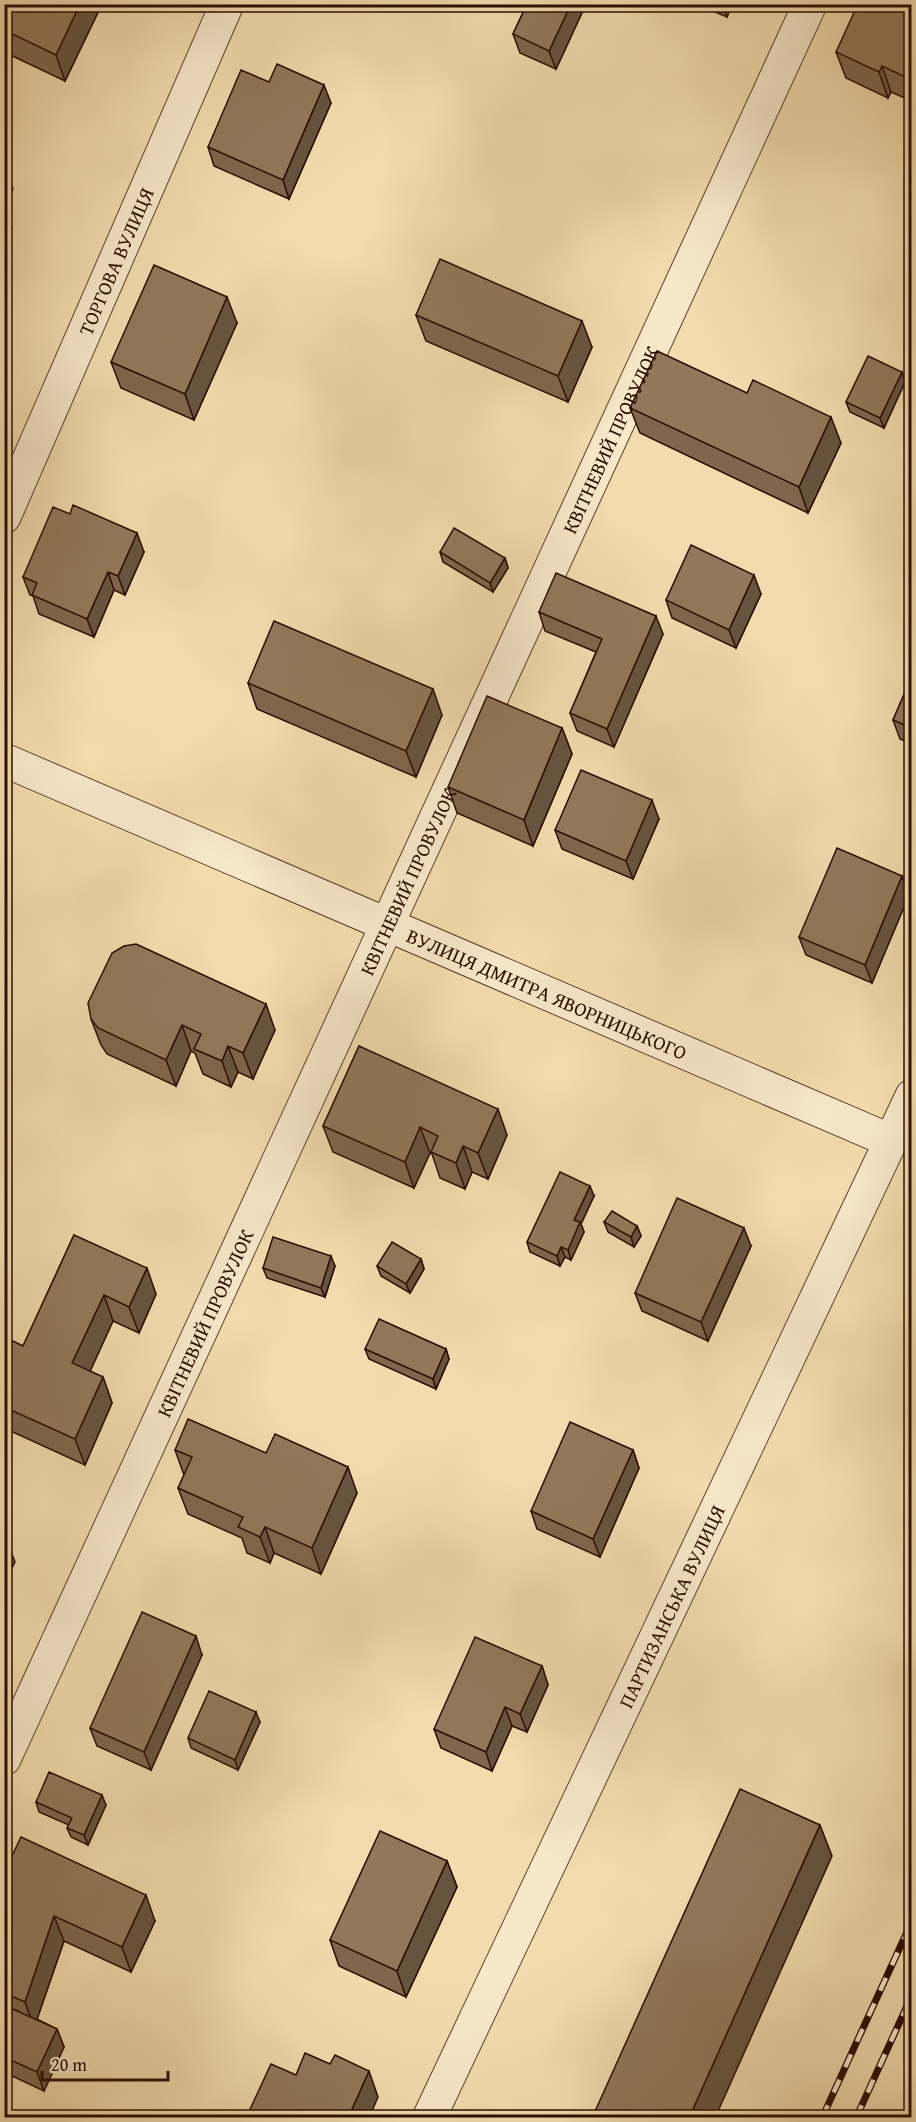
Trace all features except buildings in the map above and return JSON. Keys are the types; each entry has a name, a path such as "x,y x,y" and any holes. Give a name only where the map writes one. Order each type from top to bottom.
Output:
{"street":[{"name":"ТОРГОВА ВУЛИЦЯ","path":"4,517 227,4"},
{"name":"КВІТНЕВИЙ ПРОВУЛОК","path":"4,1760 810,4"},
{"name":"ВУЛИЦЯ ДМИТРА ЯВОРНИЦЬКОГО","path":"4,760 891,1141"},
{"name":"ПАРТИЗАНСЬКА ВУЛИЦЯ","path":"429,2118 912,1096"}],"railway":[{"path":"822,2118 912,1921"},
{"path":"856,2118 912,1995"}]}
